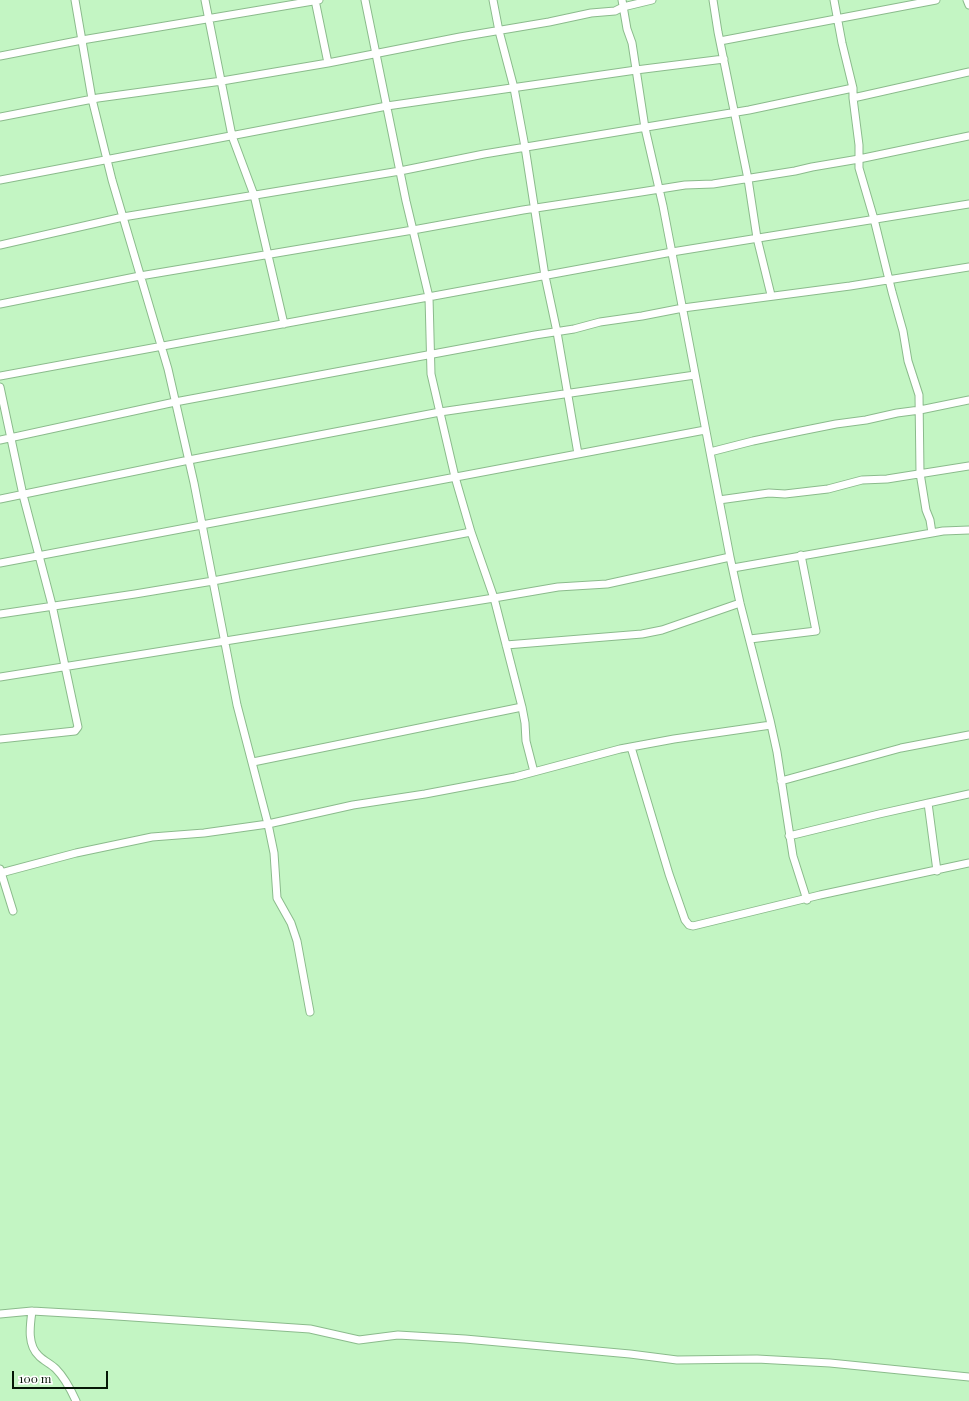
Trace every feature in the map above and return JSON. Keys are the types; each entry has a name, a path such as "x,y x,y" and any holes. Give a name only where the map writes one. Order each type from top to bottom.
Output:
{"street":[{"path":"75,0 92,99 107,160 140,276 162,346 189,460 237,706 253,762 274,853 277,898 292,923 310,1012"},
{"path":"205,0 232,136 254,195 284,324"},
{"path":"0,56 82,40 316,0 328,63"},
{"path":"365,0 400,171 429,297 431,374 455,477 470,532 494,598 522,707 526,740 534,772"},
{"path":"493,0 499,31 514,88 525,147 545,276 557,332 578,454"},
{"path":"0,117 92,99 222,81 328,63 591,13 615,11 623,3 652,0"},
{"path":"713,0 748,179 757,238 771,295"},
{"path":"834,0 842,43 853,88 859,145 859,168 903,331 908,361 919,395 920,473 926,510 930,520 932,533"},
{"path":"720,41 936,0"},
{"path":"967,0 969,5"},
{"path":"623,3 627,29 632,43 645,128 663,206 730,556 740,603 771,725 789,836 798,873 807,900"},
{"path":"0,180 387,106 636,70 724,59"},
{"path":"853,98 969,72"},
{"path":"0,245 123,217 400,171 525,147 645,128 735,112 853,88"},
{"path":"0,304 140,276 535,208 659,189 748,179 859,159 969,136"},
{"path":"0,376 672,252 969,204"},
{"path":"0,440 175,402 431,356 574,329 600,322 683,308 889,280 969,267"},
{"path":"0,499 189,460 440,412 695,375"},
{"path":"0,387 23,495 52,605 78,728 76,731 0,739"},
{"path":"710,452 801,431 969,400"},
{"path":"0,563 706,430"},
{"path":"719,500 769,492 785,494 828,489 862,480 887,479 969,466"},
{"path":"733,568 943,530 969,530"},
{"path":"0,614 213,581 470,532"},
{"path":"750,639 816,631 801,555"},
{"path":"0,677 558,587 607,584 730,556"},
{"path":"506,645 642,634 662,630 740,603"},
{"path":"253,762 522,707"},
{"path":"13,911 1,871 152,837 268,824 354,805 425,794 534,772 632,747 674,739 771,725"},
{"path":"781,781 901,748 969,735"},
{"path":"632,747 669,874 684,920 689,925 693,926 807,900 820,895 969,863"},
{"path":"789,836 969,794"},
{"path":"928,803 937,870"},
{"path":"32,1311 30,1335 32,1345 38,1355 56,1369 69,1386 76,1401"},
{"path":"0,1314 32,1311 310,1329 359,1340 398,1334 630,1354 677,1360 757,1359 830,1363 969,1377"}]}
